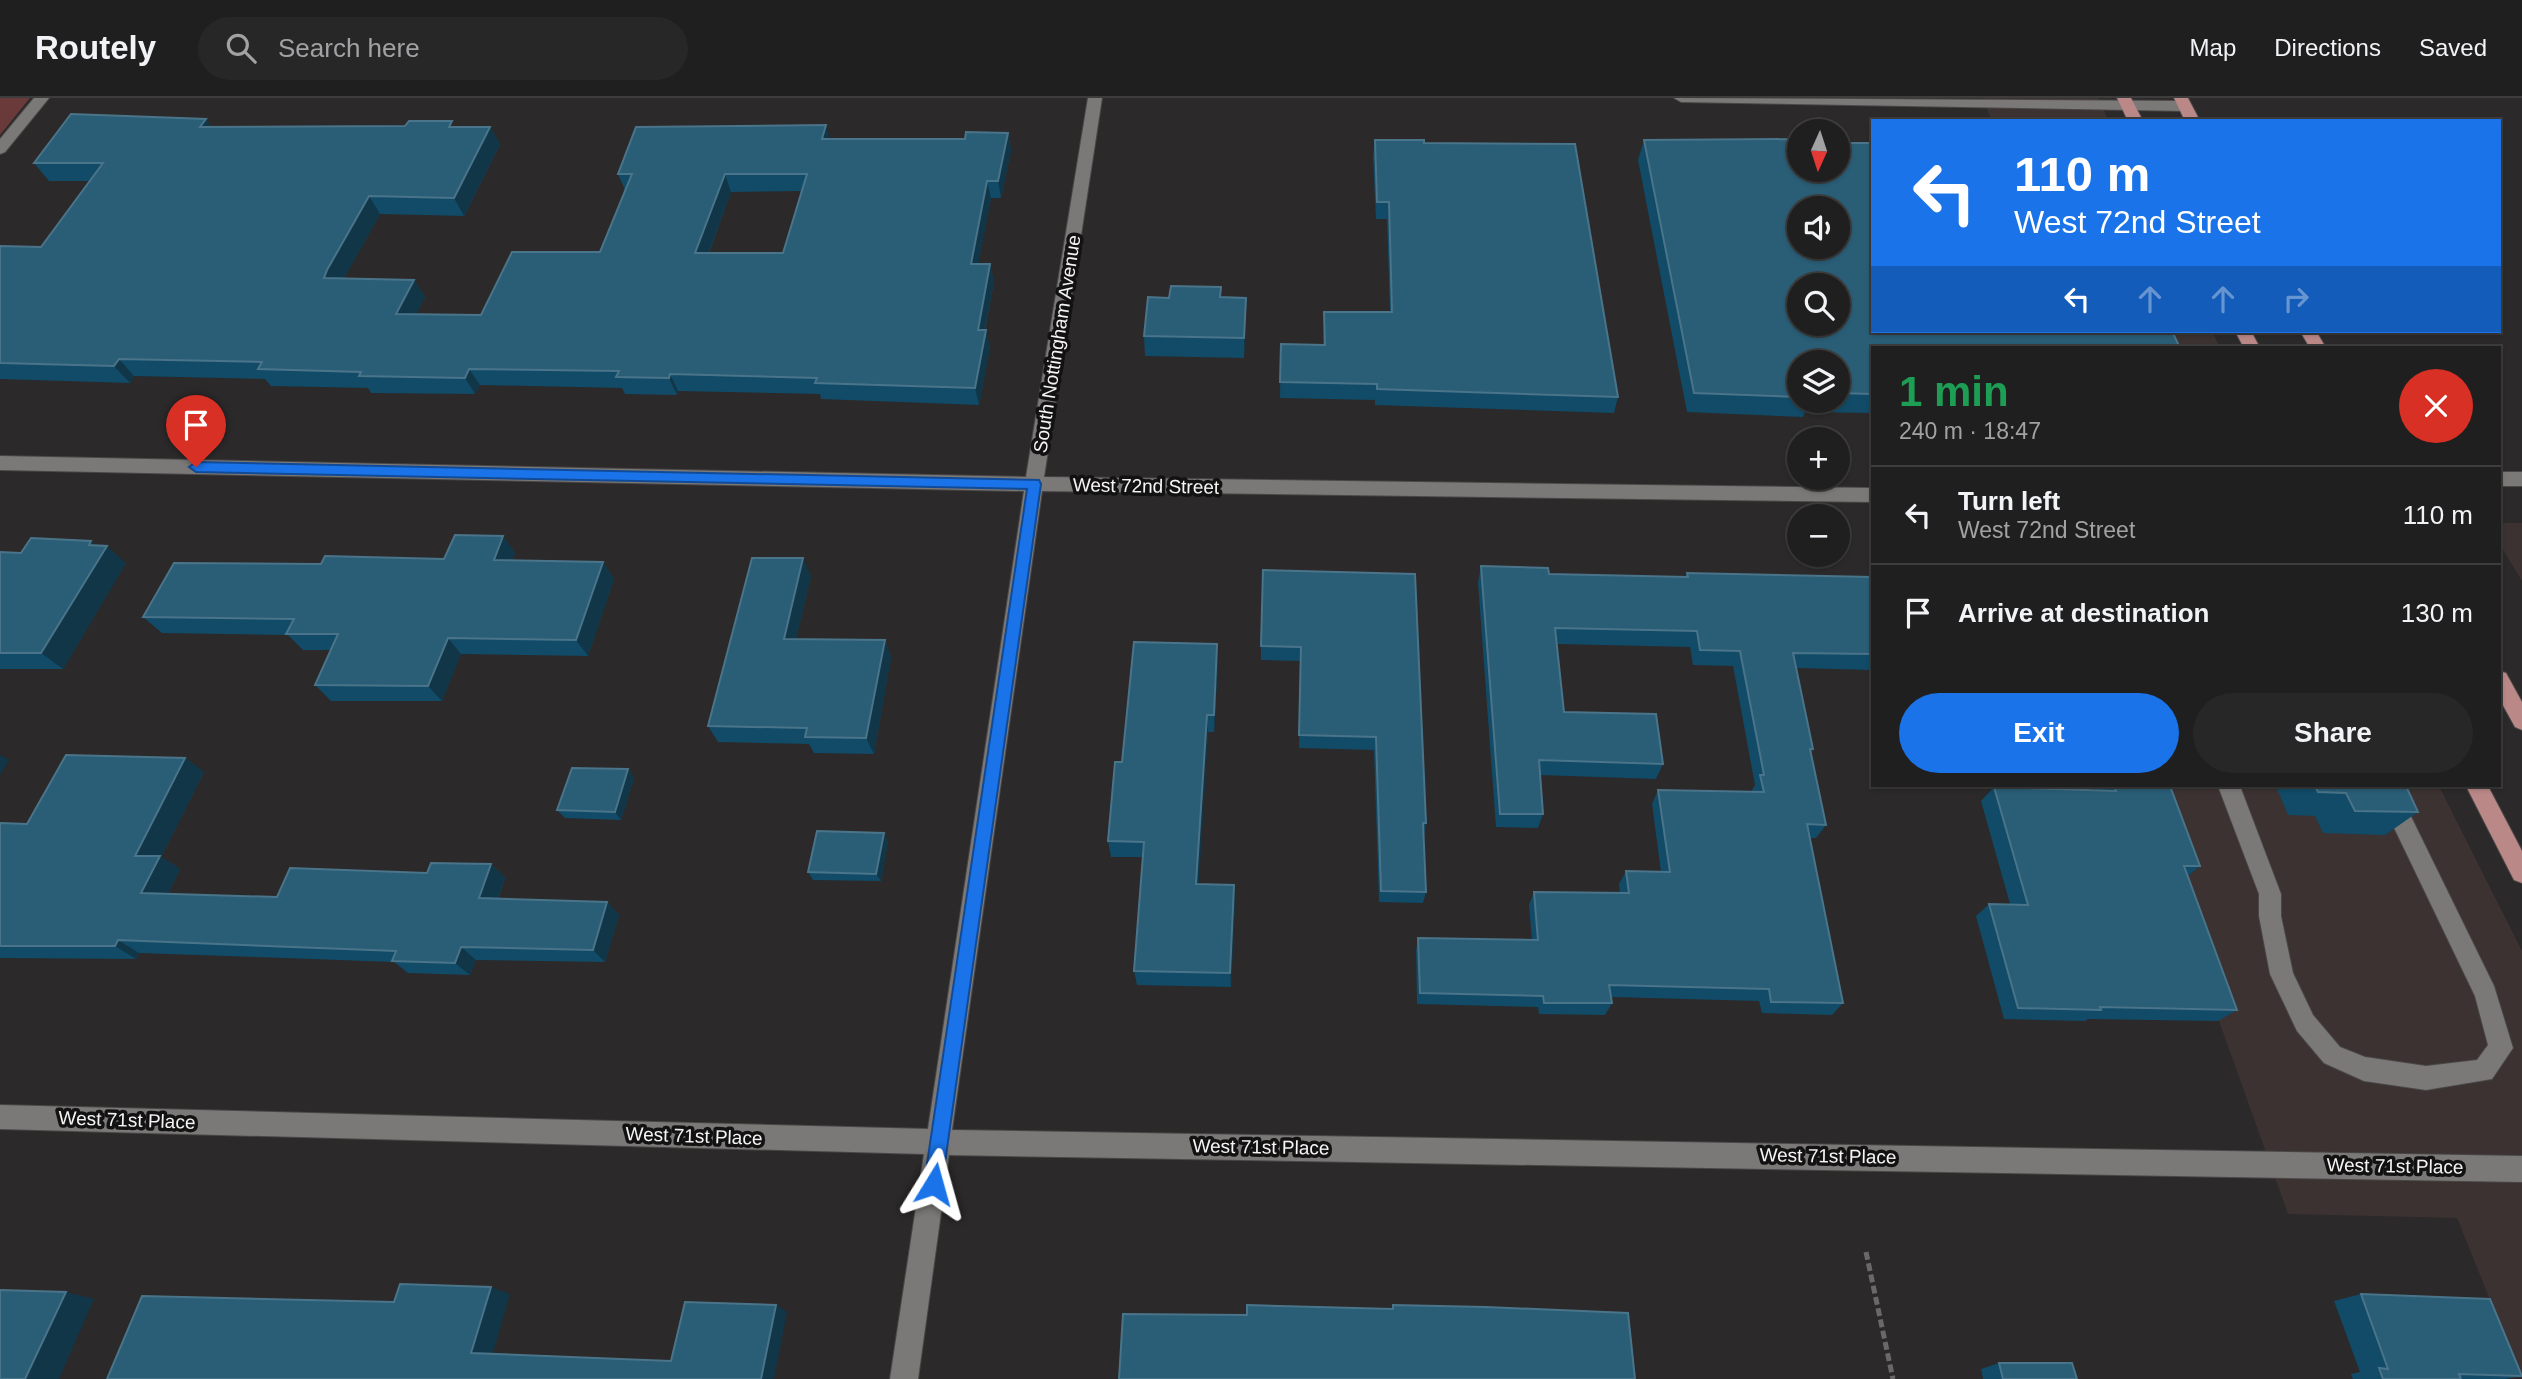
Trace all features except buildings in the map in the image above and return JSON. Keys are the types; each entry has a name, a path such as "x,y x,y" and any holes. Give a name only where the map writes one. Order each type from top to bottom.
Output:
{"main road":[{"path":"2125,101 2135,119"},
{"path":"2183,102 2192,119"},
{"path":"2501,683 2522,720"},
{"path":"2478,787 2522,873"}],"street":[{"path":"0,149 42,98"},
{"name":"South Nottingham Avenue","path":"904,1379 1034,484 1095,98"},
{"path":"1681,98 2183,102"},
{"name":"West 72nd Street","path":"0,463 1034,484 1871,495"},
{"path":"2501,479 2522,479"},
{"path":"2229,787 2270,894 2270,916 2282,974 2305,1023 2332,1055 2364,1069 2426,1078 2483,1071 2501,1048 2486,994 2385,787"},
{"name":"West 71st Place","path":"0,1117 940,1142 2522,1170"}],"path":[{"path":"1866,1252 1893,1379"}],"shaded area":[{"path":"0,98 30,98 0,135"},
{"path":"1982,98 2098,98 2108,119 1991,119"},
{"path":"2084,333 2213,333 2219,346 2090,346"},
{"path":"2501,523 2522,523 2522,581 2501,546"},
{"path":"2135,787 2440,787 2522,951 2522,1379 2457,1218 2288,1214"}],"route":[{"path":"196,467 1034,484 934,1184"}]}
